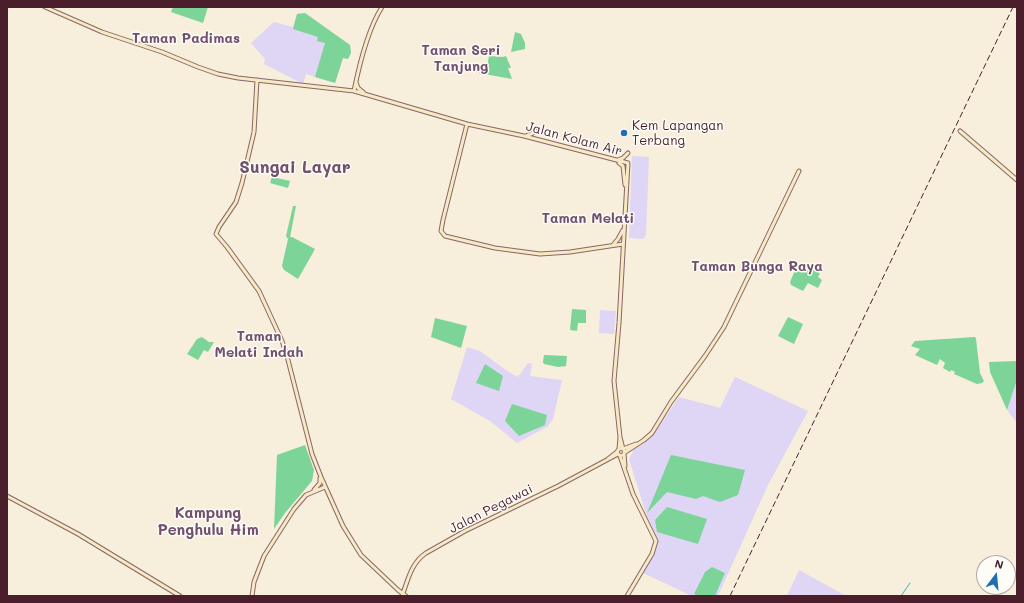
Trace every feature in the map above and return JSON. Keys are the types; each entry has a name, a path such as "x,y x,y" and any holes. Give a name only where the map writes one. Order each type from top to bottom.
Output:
{"street":[{"name":"Jalan Kolam Air","path":"45,7 102,32 162,52 207,71 230,77 354,91 467,124 524,136 628,163 614,381 621,452"},
{"path":"354,91 372,28 382,7"},
{"path":"257,80 254,132 242,183 236,202 216,234 255,286 282,341 308,443 320,477 346,531 359,552 404,595"},
{"path":"356,81 358,88 365,94"},
{"path":"467,124 443,220 441,231 445,236 495,248 531,253 570,252 623,244"},
{"path":"524,136 532,133 535,129"},
{"path":"960,131 1017,180"},
{"path":"615,160 623,158 628,153"},
{"path":"615,160 623,166 626,191"},
{"name":"Jalan Pegawai","path":"404,595 413,567 426,553 558,486 608,458 637,444 652,433 671,402 705,356 724,327 799,171"},
{"path":"613,245 623,229"},
{"path":"621,452 638,506 656,541 652,554 627,596"},
{"path":"313,491 320,483 320,477"},
{"path":"252,596 258,572 267,551 298,504 306,495 325,487"},
{"path":"7,496 73,531 180,596"}],"shaded area":[{"path":"305,13 350,45 351,53 348,59 343,58 335,83 306,74 303,84 264,64 265,59 251,43 274,22 293,27 297,14"},
{"path":"632,156 649,157 646,235 643,239 629,238"},
{"path":"600,310 616,311 614,334 599,333"},
{"path":"467,347 480,351 510,373 518,377 528,363 532,364 530,376 562,380 553,419 547,427 517,443 490,421 451,399"},
{"path":"735,377 808,411 768,485 718,596 692,596 643,573 655,552 658,542 647,517 629,459 634,449 642,445 653,435 679,397 720,408"},
{"path":"1017,380 1017,423 1007,410"},
{"path":"799,570 846,596 787,596"}],"green space":[{"path":"173,7 208,7 203,23 171,12"},
{"path":"305,13 350,45 351,53 348,59 343,58 335,83 315,77 325,43 317,41 318,37 293,29 297,14"},
{"path":"515,32 521,34 525,43 525,49 511,52"},
{"path":"489,56 506,56 511,68 508,68 512,79 479,73 480,66 487,67"},
{"path":"272,177 290,181 288,188 270,183"},
{"path":"293,206 296,206 290,237 315,249 298,279 284,270 282,266 288,239 286,236"},
{"path":"800,264 820,273 818,277 822,280 818,288 808,283 803,291 791,285 790,282 797,266"},
{"path":"572,309 586,310 586,323 578,323 577,331 570,330"},
{"path":"788,317 803,324 794,344 778,336"},
{"path":"435,318 467,326 461,348 431,337"},
{"path":"202,337 209,342 214,342 208,352 204,350 198,360 187,354 197,339"},
{"path":"975,337 980,373 984,381 977,384 954,374 955,372 951,370 950,372 943,368 945,363 940,359 937,365 915,355 920,349 911,346 915,341"},
{"path":"544,355 567,356 566,366 558,367 544,364"},
{"path":"1017,361 1017,380 1007,410 990,372 989,362"},
{"path":"485,364 503,376 499,391 476,383"},
{"path":"512,404 547,415 545,425 519,436 505,421"},
{"path":"305,445 314,470 312,481 285,513 274,529 277,455"},
{"path":"671,455 745,470 738,495 720,502 703,496 696,499 667,492 647,513"},
{"path":"667,507 707,519 698,544 657,532 655,520"},
{"path":"712,567 725,573 715,596 699,596 694,594 705,572"}],"waterway":[{"path":"901,596 910,583"}],"railway":[{"path":"730,596 1013,7"}],"place":[{"name":"Kem Lapangan Terbang","path":"624,133"}],"district":[{"name":"Taman Padimas","path":"186,39"},
{"name":"Taman Seri Tanjung","path":"461,60"},
{"name":"Sungai Layar","path":"295,168"},
{"name":"Taman Melati","path":"588,219"},
{"name":"Taman Bunga Raya","path":"757,267"},
{"name":"Taman Melati Indah","path":"259,346"},
{"name":"Kampung Penghulu Him","path":"208,522"}]}
